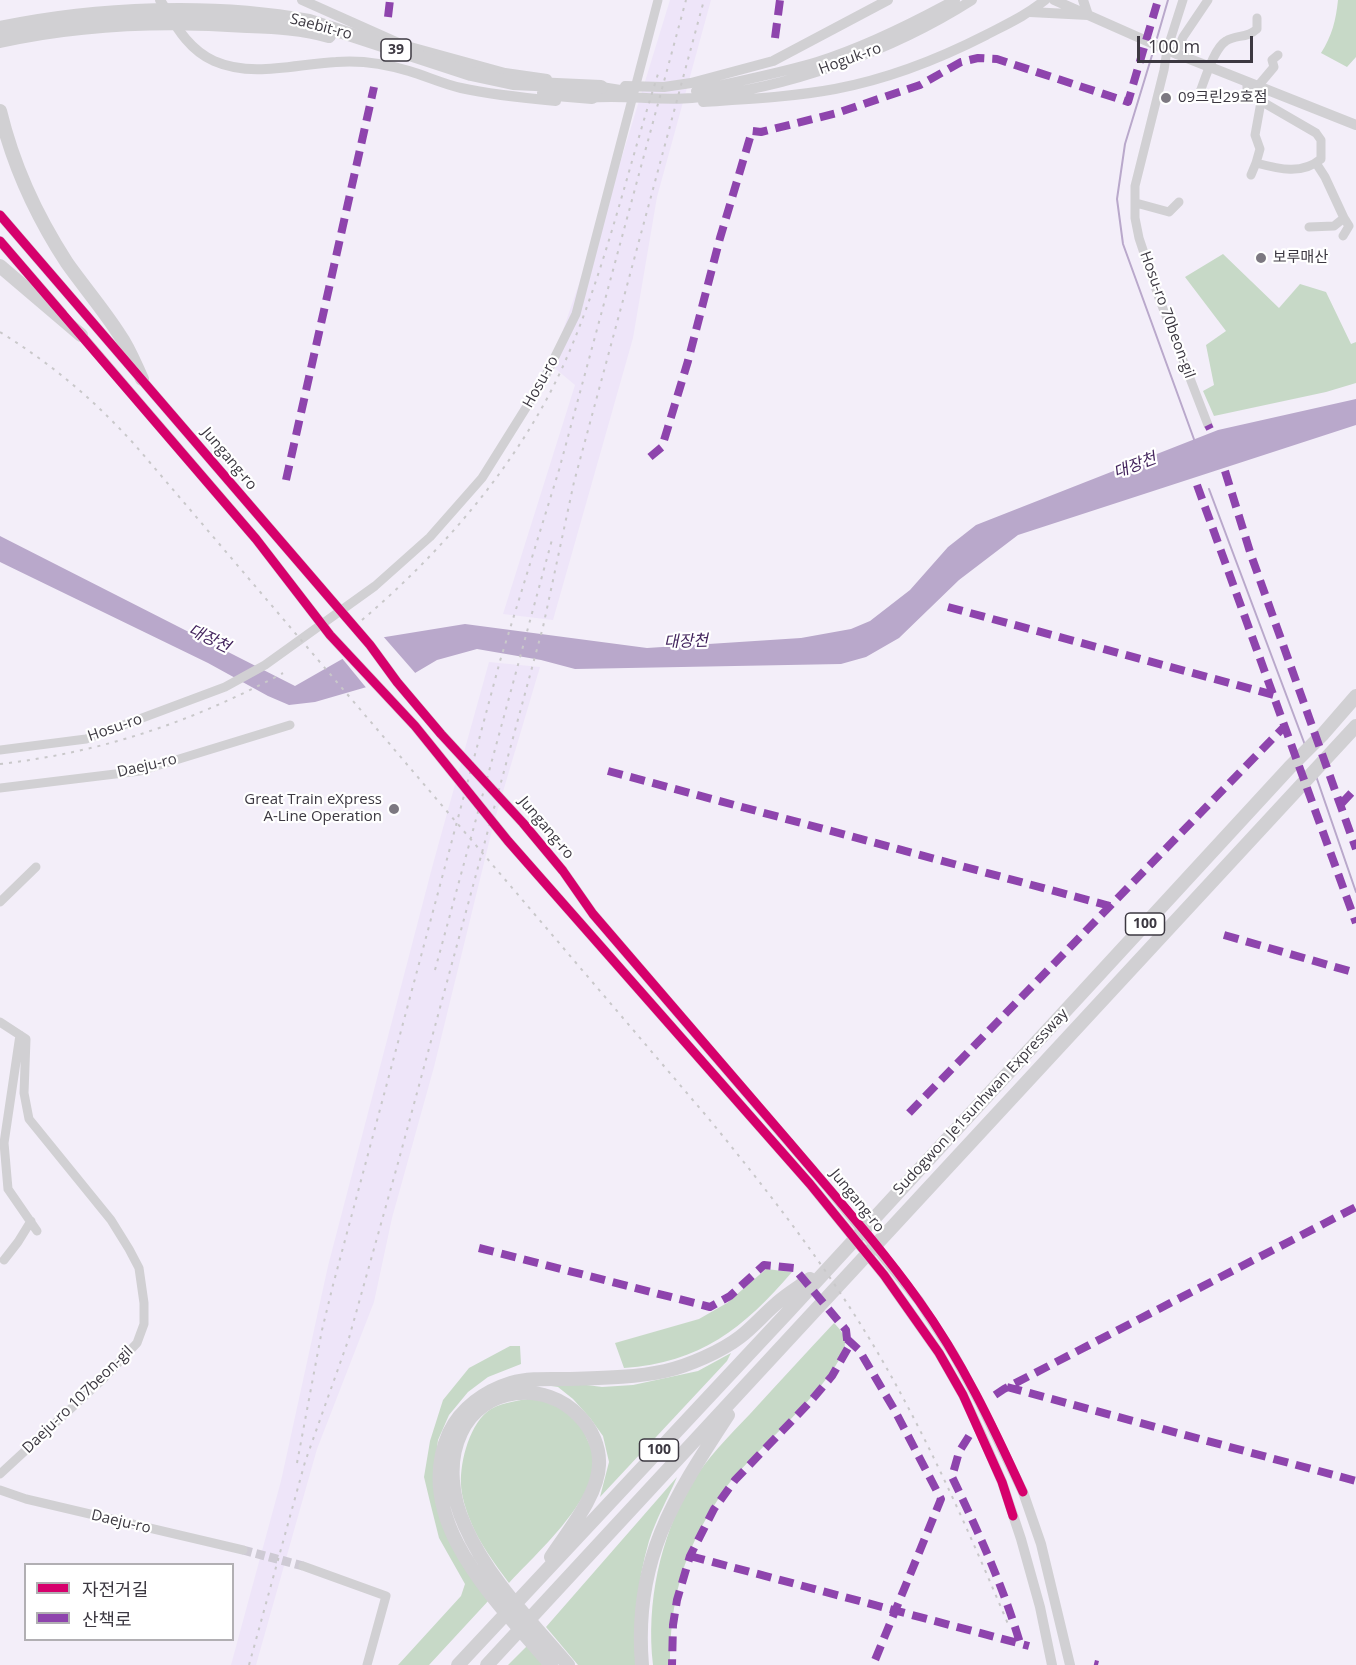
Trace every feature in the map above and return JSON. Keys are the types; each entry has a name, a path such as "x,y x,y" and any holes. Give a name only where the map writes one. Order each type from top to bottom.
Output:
{"highway":[{"name":"Saebit-ro","path":"0,41 78,28 193,16"},
{"name":"Saebit-ro","path":"0,28 78,17 286,17 309,21 471,74 503,81 597,92"},
{"path":"0,111 12,152 43,223 68,263 119,334 142,380"},
{"path":"0,266 81,335"},
{"name":"Sudogwon Je1sunhwan Expressway","path":"784,1306 833,1261 1356,696"},
{"name":"Sudogwon Je1sunhwan Expressway","path":"487,1665 1356,726"},
{"path":"551,1665 481,1581 458,1546 439,1490 441,1452 453,1426 467,1408 490,1391 513,1382 636,1375 666,1371 715,1352 784,1306"},
{"name":"100","path":"458,1665 530,1589 784,1306"},
{"path":"642,1665 640,1618 650,1558 681,1489 747,1384"},
{"path":"530,1589 588,1499 596,1484 599,1460 593,1437 585,1422 573,1409 560,1400 525,1392 510,1393 497,1398 483,1406 471,1418 461,1432 456,1448 453,1483 464,1524 488,1569 568,1665"}],"main road":[{"path":"160,0 184,39 214,61 234,68 251,71 338,61 372,63 407,70 459,87 504,97 559,101 597,92"},
{"path":"302,0 403,45 505,73 645,104 691,104 732,87 773,61 888,0"},
{"name":"39","path":"958,4 972,0"},
{"path":"732,87 791,95 836,89 896,74 969,43 1030,12 1045,0"},
{"path":"1054,0 1171,52 1356,125"},
{"path":"1083,0 1088,15"},
{"name":"Hoguk-ro","path":"732,87 776,83 863,56 920,29 958,4"},
{"path":"1030,12 1088,15"},
{"name":"39","path":"597,92 660,94 732,87"},
{"name":"Jungang-ro","path":"0,215 370,645 397,682 441,734 514,812 593,914 829,1189 919,1301 954,1355 1023,1492 1041,1544 1070,1665"},
{"name":"Jungang-ro","path":"0,242 256,539 335,640 416,726 495,826 810,1184 884,1275 939,1353 963,1395 1002,1482 1040,1607 1052,1665"}],"street":[{"name":"Hosu-ro","path":"0,750 86,739 225,687 265,665 375,586 430,537 482,478 544,379 576,314 658,0"},
{"path":"1171,52 1183,0"},
{"path":"1171,52 1208,0"},
{"path":"1200,92 1209,67 1221,45 1228,39 1250,35 1257,29 1257,18"},
{"name":"Hosu-ro 70beon-gil","path":"1171,52 1164,70 1138,170 1135,218 1138,238 1159,298 1208,425"},
{"path":"1256,164 1283,170 1311,167 1321,159 1321,140 1316,133 1247,93 1252,84 1274,67 1272,60 1278,55"},
{"path":"1251,175 1260,149 1255,135 1261,102"},
{"path":"1316,163 1349,226 1343,236"},
{"path":"1136,203 1169,212 1179,202"},
{"path":"1309,227 1334,226 1344,218"},
{"name":"Daeju-ro","path":"0,788 140,771 290,725"},
{"path":"0,902 36,867"},
{"path":"1,1024 20,1035 4,1143 8,1189 37,1231"},
{"name":"Daeju-ro 107beon-gil","path":"0,1474 104,1378 137,1343 144,1324 144,1303 139,1268 129,1249 111,1220 29,1119 24,1093 26,1040 20,1035"},
{"path":"0,1197 8,1189"},
{"path":"4,1260 31,1221"},
{"name":"Daeju-ro","path":"0,1490 26,1499 243,1550"},
{"path":"303,1566 386,1596 367,1665"}],"shaded area":[{"path":"670,0 711,0 657,197 633,338 553,620 503,614 575,385 551,365 616,176"},
{"path":"489,662 540,667 494,822 434,1067 392,1218 374,1302 317,1449 256,1665 231,1665 281,1481 328,1266 433,864"}],"green space":[{"path":"1338,0 1356,0 1356,57 1347,67 1321,53 1333,28"},
{"path":"1223,254 1279,308 1300,284 1326,292 1351,344 1356,342 1356,383 1326,392 1214,416 1203,391 1214,385 1206,345 1226,331 1185,277"},
{"path":"766,1269 792,1272 738,1326 698,1350 676,1359 624,1368 615,1343 699,1319 727,1303"},
{"path":"834,1323 845,1342 832,1372 800,1409 733,1478 705,1521 680,1579 672,1620 670,1665 653,1665 652,1618 658,1572 671,1526 691,1484 719,1448"},
{"path":"510,1346 520,1346 521,1364 488,1377 468,1392 449,1415 438,1440 435,1465 437,1499 490,1599 429,1665 398,1665 461,1596 465,1584 439,1538 424,1477 430,1441 443,1400 469,1368"},
{"path":"731,1353 727,1361 600,1497 609,1462 603,1436 573,1399 558,1387 537,1384 572,1383 602,1387 633,1385 698,1371"},
{"path":"535,1398 567,1412 579,1423 595,1460 585,1493 574,1510 548,1542 509,1583 483,1545 470,1520 462,1493 462,1464 472,1432 484,1415 501,1405"},
{"path":"677,1477 652,1533 645,1556 639,1587 637,1618 638,1665 578,1665 546,1627"},
{"path":"528,1645 545,1665 508,1665"}],"water":[{"name":"대장천","path":"1356,399 1356,425 1018,535 959,580 899,638 866,657 841,664 575,669 541,660 477,649 437,660 415,673 315,702 289,705 0,562 0,536 295,686 379,638 465,624 647,648 801,638 851,629 870,621 910,590 948,547 976,525 1218,430"}],"pier":[{"path":"382,635 417,675 368,690 341,657"}],"waterway":[{"path":"1157,38 1168,0"},
{"path":"1153,52 1125,144 1117,199 1123,244 1195,442"},
{"path":"1209,489 1305,745"},
{"path":"1316,776 1356,892"}],"tunnel":[{"path":"243,1550 303,1566"}],"railway":[{"path":"297,1463 322,1330 333,1285 500,661 559,470 686,0"},
{"path":"249,1665 305,1462 349,1338 398,1163 543,627 574,482 704,0"},
{"path":"362,620 422,565 477,503 525,436 546,400 564,364 592,294 658,74"},
{"path":"0,332 38,357 72,384 135,445 756,1177 801,1236 843,1297 882,1360 949,1490 1008,1624"},
{"path":"435,970 553,536"},
{"path":"0,764 75,752 146,732 215,706 283,673"}],"marked path":[{"path":"388,17 390,0"},
{"path":"775,38 780,0"},
{"path":"650,457 662,447 752,131 761,132 837,113 920,85 961,62 978,58 997,59 1128,102 1158,0"},
{"path":"286,480 374,87"},
{"path":"1208,425 1210,429"},
{"path":"1225,471 1251,555 1356,849"},
{"path":"1197,485 1356,923"},
{"path":"948,607 1274,695"},
{"path":"909,1113 1285,726"},
{"path":"608,771 1110,906"},
{"path":"1341,804 1356,788"},
{"path":"1224,935 1356,973"},
{"path":"995,1395 1356,1207"},
{"path":"479,1248 710,1307 730,1296 764,1265 794,1268 846,1330 848,1348 832,1376 735,1480 714,1509 690,1556 677,1600 673,1625 672,1665"},
{"path":"847,1339 859,1350 894,1409 941,1499 873,1665"},
{"path":"1007,1387 1356,1481"},
{"path":"969,1436 959,1452 952,1477 989,1559 1020,1643"},
{"path":"690,1556 1029,1646"},
{"path":"1094,1664 1098,1665"}],"cycle path":[{"path":"0,215 370,645 397,682 441,734 523,823 563,871 593,914 888,1260 949,1346 988,1418 1023,1492"},
{"path":"0,241 256,539 330,635 415,726 508,841 810,1184 884,1275 939,1353 963,1395 1002,1482 1013,1516"}],"place":[{"name":"09크린29호점","path":"1166,98"},
{"name":"보루매산","path":"1261,258"},
{"name":"Great Train eXpress A-Line Operation","path":"394,809"}]}
